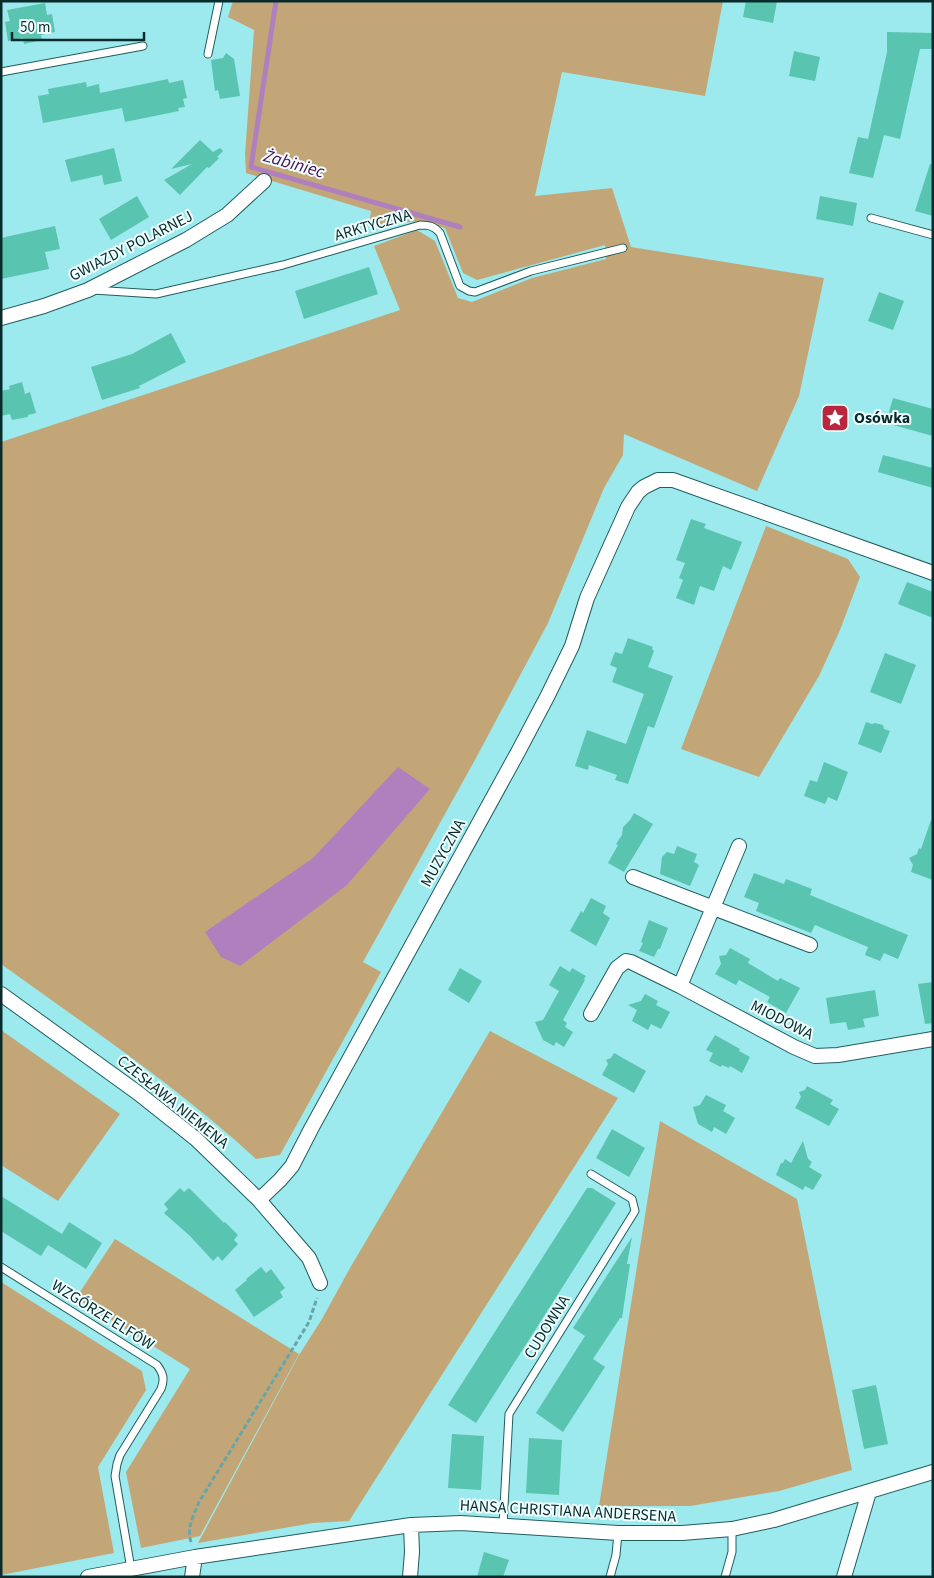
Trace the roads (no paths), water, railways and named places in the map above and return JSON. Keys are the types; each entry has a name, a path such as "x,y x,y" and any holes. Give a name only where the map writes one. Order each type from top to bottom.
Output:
{"street":[{"name":"GWIAZDY POLARNEJ","path":"1,318 44,306 88,290 186,240 227,214 264,181"},
{"name":"MUZYCZNA","path":"259,1200 292,1166 518,752 572,646 587,598 628,507 638,492 658,480 673,480 933,573"},
{"path":"680,986 739,846"},
{"path":"633,877 810,945"},
{"name":"MIODOWA","path":"590,1014 617,968 626,961 680,986 794,1047 815,1056 838,1055 933,1039"},
{"name":"CZESŁAWA NIEMENA","path":"1,994 138,1093 196,1139 259,1200 309,1258 320,1283"},
{"name":"HANSA CHRISTIANA ANDERSENA","path":"88,1577 195,1557 411,1525 461,1523 618,1533 682,1533 732,1529 774,1520 933,1472"},
{"path":"844,1577 869,1492"},
{"path":"410,1577 412,1552 411,1525"},
{"path":"192,1577 195,1557"}],"lane":[{"path":"208,54 219,1"},
{"path":"1,72 143,46"},
{"path":"871,218 933,234"},
{"name":"ARKTYCZNA","path":"88,290 156,294 283,265 420,225 429,225 436,228 440,233 460,286 469,292 475,292 531,271 623,248"},
{"name":"CUDOWNA","path":"503,1526 509,1414 635,1211 632,1199 591,1174"},
{"name":"WZGÓRZE ELFÓW","path":"1,1267 157,1364 164,1376 164,1383 161,1389 120,1455 117,1464 115,1476 131,1568"},
{"path":"725,1577 732,1552 732,1529"},
{"path":"610,1577 616,1555 618,1533"}],"waterway":[{"name":"Żabiniec","path":"276,1 251,167 460,227"}],"place":[{"name":"Osówka","path":"835,418"}]}
